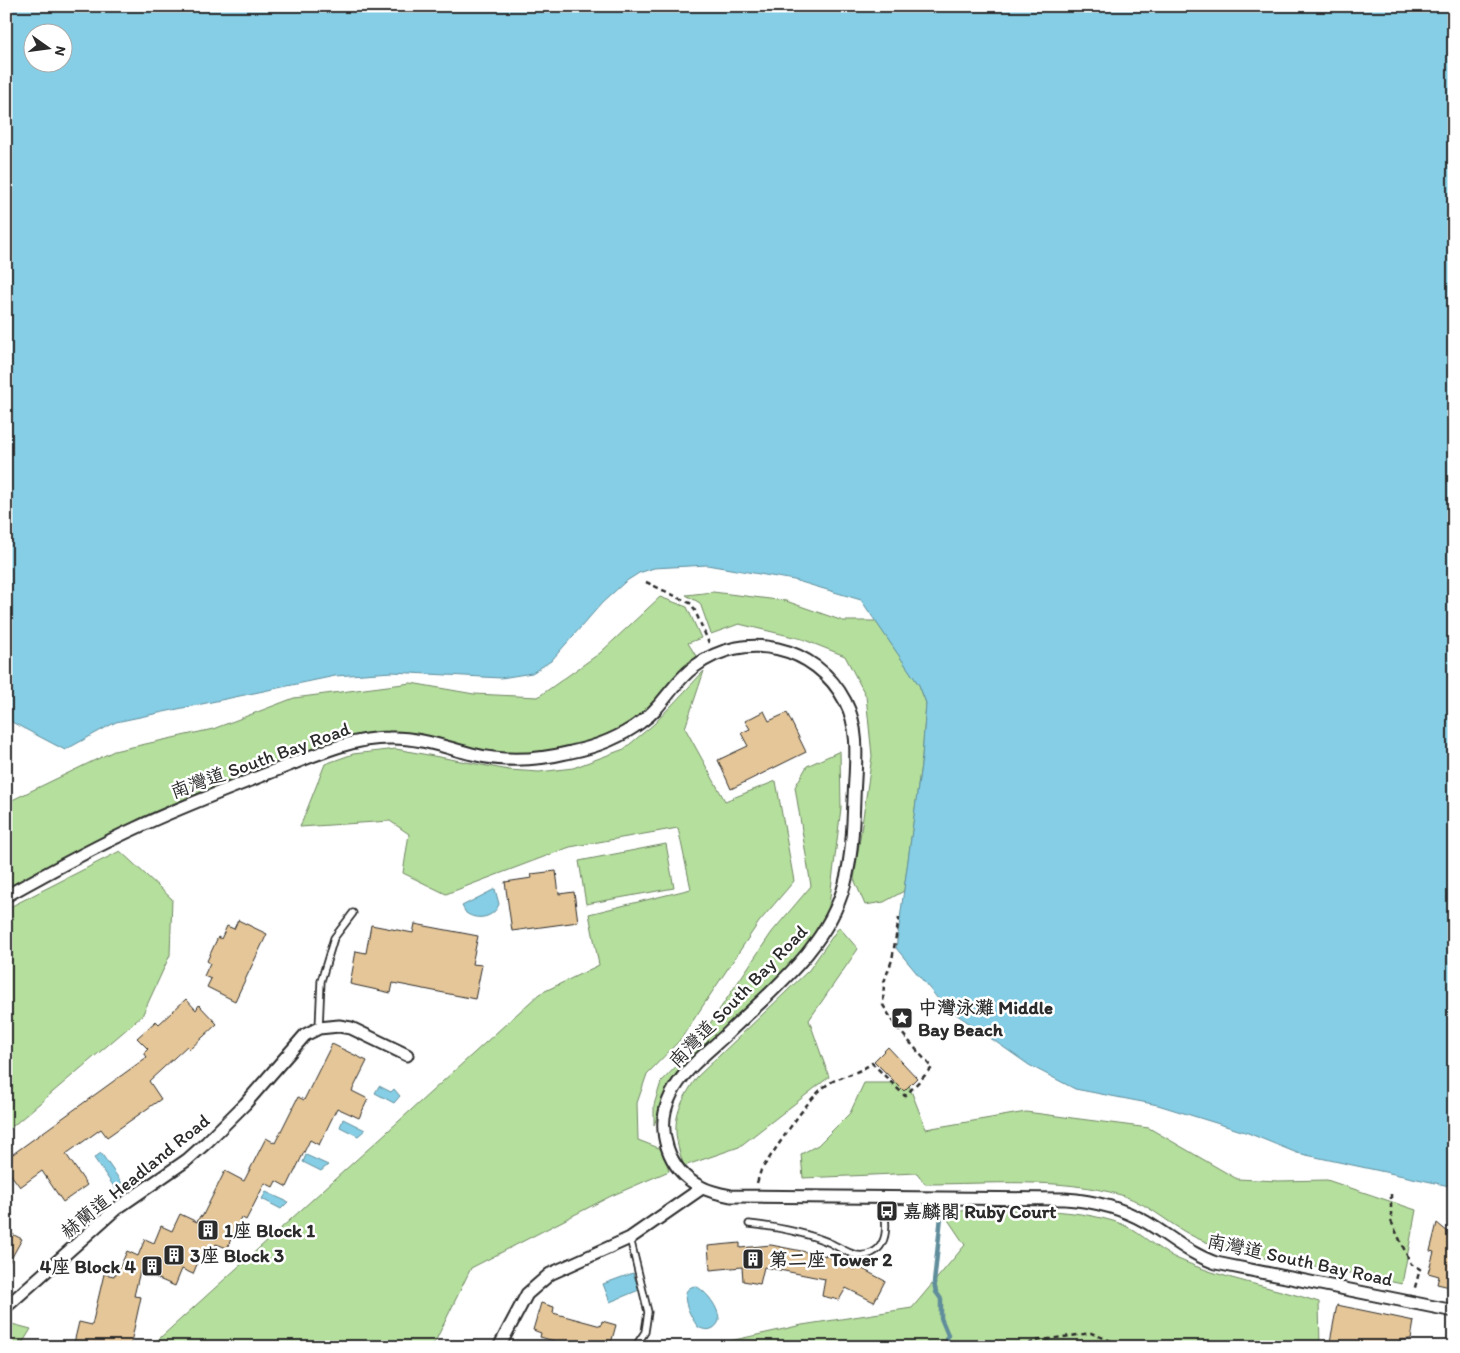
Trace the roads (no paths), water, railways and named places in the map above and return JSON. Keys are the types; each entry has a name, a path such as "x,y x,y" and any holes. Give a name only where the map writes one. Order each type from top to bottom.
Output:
{"street":[{"name":"南灣道 South Bay Road","path":"6,896 145,824 201,799 351,743 388,738 408,739 433,743 482,756 510,758 556,756 594,746 625,733 646,719 659,706 680,678 713,655 742,646 766,646 787,650 814,664 830,679 848,705 855,730 856,762 850,856 841,897 830,921 801,962 690,1069 669,1100 664,1127 670,1154 681,1172 702,1188 731,1196 1064,1199 1098,1203 1133,1215 1186,1250 1216,1263 1454,1311"},
{"path":"319,1028 339,1026 351,1028 406,1055"},
{"name":"赫蘭道 Headland Road","path":"6,1307 116,1210 187,1160 245,1104 297,1043 306,1035 319,1028"},
{"path":"499,1347 526,1294 550,1274 630,1238 702,1188"}],"lane":[{"path":"319,1028 321,981 334,938 353,913"},
{"path":"749,1224 802,1234 828,1242 856,1255 866,1255 875,1252 882,1244 885,1234 883,1198"},
{"path":"630,1238 648,1312 645,1332 635,1347"}],"water":[{"path":"6,6 1454,6 1454,1187 1297,1153 1248,1133 1158,1105 1075,1089 1029,1065 943,1005 896,948 922,757 926,703 919,685 861,600 794,580 707,565 654,568 639,573 625,582 602,603 551,661 532,673 501,678 392,672 335,676 116,722 65,750 6,719"},
{"path":"495,889 499,904 497,909 485,917 475,917 466,913 462,906"},
{"path":"379,1086 391,1092 394,1089 400,1096 394,1103 375,1093"},
{"path":"343,1119 365,1130 358,1136 340,1127"},
{"path":"101,1153 124,1186 117,1191 94,1158"},
{"path":"306,1155 328,1165 321,1171 303,1162"},
{"path":"266,1192 288,1202 281,1209 262,1199"},
{"path":"633,1273 639,1290 610,1302 603,1284"},
{"path":"695,1286 704,1291 708,1296 719,1316 719,1321 710,1329 698,1327 686,1304 686,1292 689,1288"}],"waterway":[{"path":"942,1207 934,1283 936,1292 941,1299 941,1318 948,1335 946,1347"}],"place":[{"name":"中灣泳灘 Middle Bay Beach","path":"902,1018"},
{"name":"嘉麟閣 Ruby Court","path":"887,1211"},
{"name":"1座 Block 1","path":"208,1230"},
{"name":"3座 Block 3","path":"174,1255"},
{"name":"第二座 Tower 2","path":"753,1259"},
{"name":"4座 Block 4","path":"152,1266"}]}
